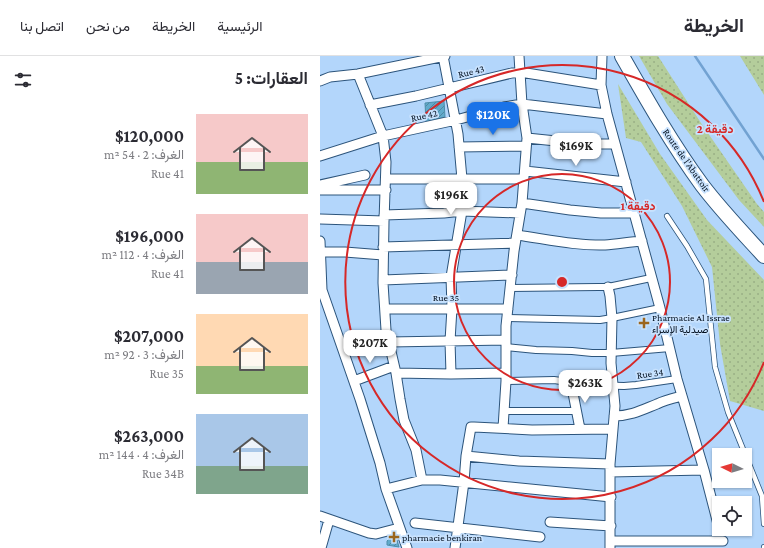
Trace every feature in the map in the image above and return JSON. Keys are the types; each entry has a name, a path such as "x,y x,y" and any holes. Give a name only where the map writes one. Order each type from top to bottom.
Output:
{"main road":[{"name":"Route de l’Abattoir","path":"622,56 666,131 702,185 734,224 764,256"}],"street":[{"path":"320,81 330,77 358,74 444,56 460,147 462,179 462,211 451,277 451,374"},
{"path":"503,428 507,318 516,239 522,203 526,142 519,56"},
{"path":"602,56 601,85 607,114 660,308 677,379 712,501"},
{"name":"Rue 43","path":"370,105 520,72 601,85"},
{"path":"358,74 383,136 386,162 383,251 386,330 404,420 416,450 422,480"},
{"name":"Rue 42","path":"320,156 383,136 522,104 607,114"},
{"path":"460,147 526,142 615,144"},
{"path":"320,185 364,175"},
{"path":"386,179 462,179 524,175 626,182"},
{"path":"320,190 386,190"},
{"path":"522,203 601,213 634,212"},
{"path":"320,220 384,218 462,211 520,213"},
{"path":"321,252 383,251 516,239 604,245 642,241"},
{"path":"320,241 322,290 354,381 378,455 386,488 407,548"},
{"path":"383,280 512,275"},
{"path":"510,288 608,286 651,278"},
{"path":"608,286 612,318 612,374 615,406 610,468 610,545 724,544"},
{"path":"507,318 600,320 660,308"},
{"name":"Rue 35","path":"385,309 508,309"},
{"path":"343,350 389,340 506,344 536,350 592,353 612,353 670,348"},
{"path":"354,381 395,370 506,377"},
{"name":"Rue 34","path":"506,377 554,380 588,385 636,385 677,379"},
{"path":"571,383 580,429"},
{"path":"614,416 627,415 646,410 658,403 682,396"},
{"path":"504,411 576,411"},
{"path":"455,548 471,427 532,430 612,429"},
{"path":"466,456 610,468 704,470"},
{"path":"386,488 422,480 440,480 611,497"},
{"path":"320,516 369,533 376,534 399,528"},
{"path":"321,548 329,520"},
{"path":"550,522 611,526"},
{"path":"415,523 540,537"}],"lane":[{"path":"667,216 687,246 706,279 715,367 728,412 762,496 764,524"}],"green space":[{"path":"639,56 658,56 701,123 764,212 764,227 739,200 667,104"},
{"path":"740,56 764,56 764,95"},
{"path":"618,84 660,154 707,220 764,280 764,411 730,401 720,344 712,267 682,206 641,142 626,138"}],"building":[{"path":"444,101 445,117 426,122 425,103"},
{"name":"pharmacie benkiran","path":"395,533 399,547 387,545 387,541"}],"waterway":[{"path":"695,56 764,159"}],"place":[{"name":"Pharmacie Al Issrae صيدلية الإسراء","path":"644,323"},
{"name":"pharmacie benkiran","path":"394,537"}]}
